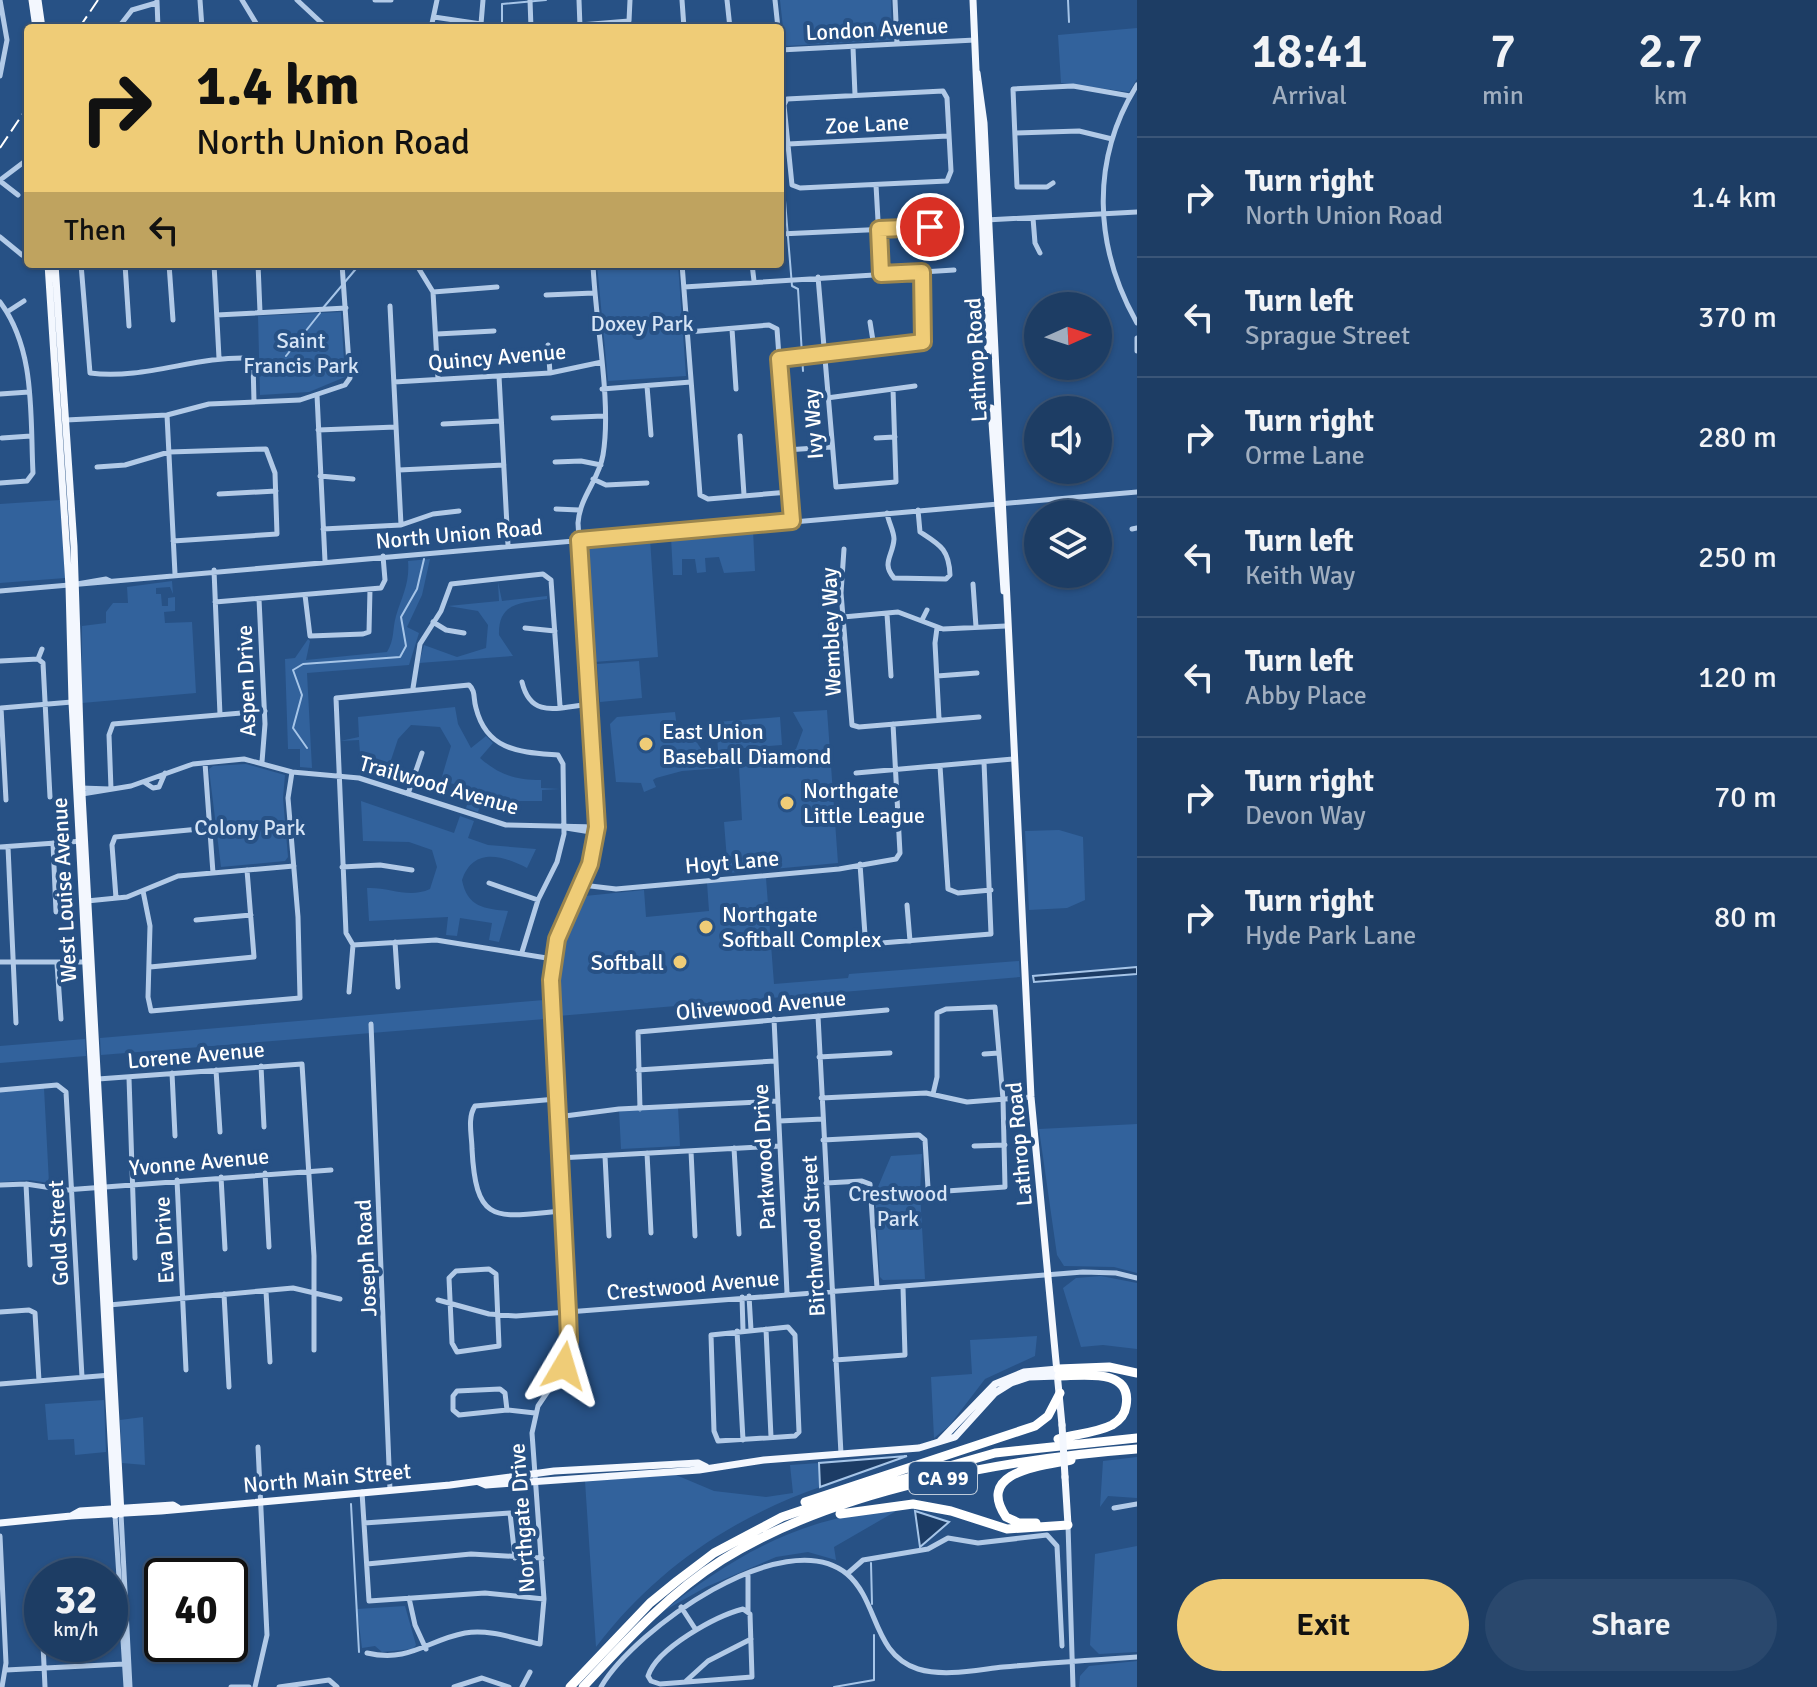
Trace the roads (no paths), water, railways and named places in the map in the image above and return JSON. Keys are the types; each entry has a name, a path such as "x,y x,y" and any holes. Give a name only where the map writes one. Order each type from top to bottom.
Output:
{"highway":[{"path":"1058,1372 1109,1367 1137,1373"},
{"path":"1033,1447 1111,1425 1125,1409 1125,1391 1117,1380 1058,1372"},
{"path":"714,1553 751,1528 810,1500 1035,1426 1048,1416 1060,1393"},
{"name":"CA 99","path":"570,1687 650,1603 714,1553 756,1529 823,1502 963,1461 1033,1447 1137,1438"},
{"path":"1067,1522 1013,1521 1000,1506 1000,1489 1012,1474 1026,1469 1137,1451"},
{"name":"CA 99","path":"583,1687 644,1623 682,1589 739,1550 799,1522 917,1485 994,1466 1035,1458 1137,1451"},
{"path":"799,1522 905,1504 951,1511 1007,1529 1067,1522"}],"main road":[{"path":"34,0 38,24"},
{"name":"Lathrop Road","path":"973,0 1031,1097 1060,1393 1067,1522"},
{"name":"West Louise Avenue","path":"48,268 73,585 82,841 118,1511"},
{"name":"West Louise Avenue","path":"55,268 60,421"},
{"name":"West Louise Avenue","path":"73,585 72,702 80,791"},
{"name":"West Louise Avenue","path":"88,962 98,1079 100,1187"},
{"name":"North Main Street","path":"0,1523 71,1516 74,1512 260,1502 479,1482 486,1485 534,1477 706,1467 919,1448 940,1441 995,1384 1024,1372 1058,1372"}],"street":[{"path":"0,0 7,40 0,76"},
{"path":"200,0 202,24"},
{"path":"242,0 256,24"},
{"path":"297,0 323,24"},
{"path":"375,0 391,0"},
{"path":"432,24 437,0"},
{"path":"434,17 481,24 483,0"},
{"path":"530,0 531,24"},
{"path":"579,0 580,24"},
{"path":"603,24 630,19 630,0"},
{"path":"682,0 684,24"},
{"path":"727,0 730,24"},
{"path":"775,0 778,24"},
{"path":"895,0 897,44"},
{"path":"121,24 132,10 156,2 158,24"},
{"name":"London Avenue","path":"784,50 976,40"},
{"path":"853,47 855,95"},
{"path":"1137,85 1112,139 1103,183 1103,215 1110,262 1137,323"},
{"path":"1053,183 1047,187 1018,189 1013,89 1073,86 1130,96"},
{"path":"943,91 947,108 949,179 794,188 784,105 788,98 855,95 943,91"},
{"path":"1015,133 1079,131 1112,139"},
{"name":"Zoe Lane","path":"788,144 948,136"},
{"path":"18,195 0,181 24,162"},
{"path":"876,185 881,274"},
{"path":"985,220 1137,212"},
{"path":"1033,218 1035,243 1040,253"},
{"path":"784,234 953,226"},
{"path":"0,237 22,255"},
{"path":"81,268 87,370 94,374 165,370 196,360 247,358 253,362 254,402"},
{"path":"125,268 129,326"},
{"path":"169,268 173,320"},
{"path":"214,268 219,358"},
{"path":"258,268 260,312"},
{"path":"60,421 167,415 209,404 317,395 349,380 342,268"},
{"path":"418,268 433,292 438,379"},
{"name":"Northgate Drive","path":"426,1649 453,1636 477,1632 540,1644 544,1599 532,1437 535,1413 564,1366 569,1341 550,999 553,959 564,923 582,885 597,830 579,540 579,510 601,465 604,416 593,268"},
{"path":"682,268 699,484 704,499 789,492"},
{"path":"752,268 754,281"},
{"path":"684,287 954,270"},
{"path":"779,359 921,343 925,340 922,272"},
{"name":"Ivy Way","path":"818,277 836,487 896,482 895,437"},
{"path":"433,292 497,287"},
{"path":"546,295 594,293"},
{"path":"7,312 24,301"},
{"path":"0,302 21,345 29,392 32,478 0,483"},
{"path":"390,306 401,525"},
{"path":"217,315 346,308"},
{"path":"870,322 874,347"},
{"path":"688,332 769,325 777,329 792,521"},
{"path":"732,329 736,389"},
{"path":"437,334 494,331"},
{"path":"1137,338 1137,351"},
{"path":"548,345 550,373"},
{"name":"Quincy Avenue","path":"394,382 550,373 602,362"},
{"path":"499,376 508,545"},
{"path":"602,389 691,382"},
{"path":"647,386 651,435"},
{"path":"827,398 915,386"},
{"path":"876,438 895,437 893,389"},
{"path":"0,394 29,392"},
{"path":"317,395 325,561"},
{"path":"167,415 175,574"},
{"path":"553,418 604,416"},
{"path":"443,424 501,421"},
{"path":"318,430 396,427"},
{"path":"2,438 31,436"},
{"path":"740,436 744,495"},
{"path":"786,450 831,447"},
{"path":"97,467 125,465 169,452 266,449 276,491 278,533 173,541"},
{"path":"555,462 581,461 601,465"},
{"path":"399,470 504,465"},
{"path":"320,476 353,479"},
{"path":"593,479 606,485 647,483"},
{"path":"219,494 276,491"},
{"name":"North Union Road","path":"0,591 1137,492"},
{"path":"556,509 579,510"},
{"path":"887,513 895,537 887,561 890,574 894,578 946,579 950,575 950,556 938,540 920,532 918,510"},
{"path":"323,529 401,525 433,514 459,511"},
{"name":"Wembley Way","path":"844,549 843,617 849,715 855,727 893,724"},
{"path":"215,602 383,587 383,556"},
{"path":"214,570 220,715"},
{"path":"413,688 415,659 451,584 543,574 550,577 560,706"},
{"path":"973,584 976,627"},
{"path":"305,595 310,636 363,634 371,629 370,589"},
{"name":"Aspen Drive","path":"259,599 265,711 262,762"},
{"path":"922,620 927,610"},
{"path":"843,617 906,613 937,628 1006,626"},
{"path":"887,614 891,676"},
{"path":"433,622 446,630 464,633"},
{"path":"525,628 555,631"},
{"path":"937,628 939,719"},
{"path":"38,659 42,649"},
{"path":"0,661 38,659 43,663 50,797"},
{"path":"937,676 977,673"},
{"path":"522,682 533,706 591,704"},
{"path":"349,992 353,945 346,933 336,698 413,688 473,687 479,719 498,742 524,754 558,755 563,764 565,827 557,862 538,900 522,952"},
{"path":"6,800 1,708 72,702"},
{"path":"111,789 111,727 116,724 265,711"},
{"path":"860,816 897,814 893,724 979,717"},
{"path":"408,794 422,753"},
{"name":"Trailwood Avenue","path":"80,791 111,789 205,763 244,759 292,772 337,774 506,825 597,830"},
{"path":"856,773 1013,759"},
{"path":"860,864 866,938 871,944 988,935 993,931 984,762"},
{"path":"205,763 213,873"},
{"path":"940,766 948,886 951,892 958,893 991,890"},
{"path":"143,891 150,926 148,1005 153,1012 292,1001 301,997 288,798 292,772"},
{"name":"Trailwood Avenue","path":"144,782 150,787 159,787 165,773"},
{"name":"Hoyt Lane","path":"582,885 616,889 884,860 900,855 897,814"},
{"path":"116,898 113,840 121,836 210,828"},
{"path":"0,847 82,841"},
{"path":"53,843 56,912"},
{"path":"8,847 16,1023"},
{"path":"342,867 380,865 412,870"},
{"path":"85,901 143,891 168,878 294,866"},
{"path":"150,967 254,957 247,870"},
{"path":"489,883 538,900"},
{"path":"907,905 910,941"},
{"path":"196,920 251,915"},
{"path":"353,945 456,941 553,959"},
{"path":"395,942 398,987"},
{"path":"0,962 88,962"},
{"path":"57,964 61,1019"},
{"path":"823,1140 919,1135 925,1140 928,1188 932,1192 1005,1187 1003,1099 998,1012 995,1007 943,1009 936,1015 937,1077 933,1094"},
{"name":"Olivewood Avenue","path":"638,1070 638,1032 887,1010"},
{"name":"Birchwood Street","path":"818,1016 841,1454"},
{"name":"Parkwood Drive","path":"774,1019 787,1293"},
{"name":"Joseph Road","path":"371,1024 390,1490"},
{"path":"819,1057 890,1053"},
{"path":"984,1054 999,1053"},
{"path":"640,1109 638,1070 775,1061"},
{"name":"Lorene Avenue","path":"98,1079 297,1063 304,1071 310,1170"},
{"path":"261,1066 264,1127"},
{"path":"216,1070 220,1132"},
{"path":"172,1073 175,1136"},
{"path":"129,1078 135,1184 135,1258"},
{"name":"Gold Street","path":"0,1090 57,1085 64,1088 82,1377"},
{"path":"821,1098 933,1094 957,1101 1031,1097"},
{"path":"556,1099 480,1105 472,1109 474,1182 482,1202 505,1215 562,1211"},
{"path":"557,1117 587,1111 778,1101"},
{"path":"779,1121 823,1119"},
{"path":"974,1146 1005,1145"},
{"path":"559,1158 780,1146"},
{"path":"734,1148 739,1234"},
{"path":"691,1151 695,1236"},
{"path":"647,1153 651,1233"},
{"path":"605,1156 609,1236"},
{"path":"310,1170 314,1350"},
{"name":"Yvonne Avenue","path":"0,1185 26,1184 71,1189 331,1170"},
{"path":"265,1173 269,1247"},
{"path":"221,1177 225,1249"},
{"name":"Eva Drive","path":"177,1180 186,1370"},
{"path":"826,1183 862,1181 871,1186 877,1288"},
{"path":"26,1184 30,1265"},
{"path":"491,1269 496,1274 496,1348 457,1352 452,1343 450,1301 449,1278 452,1272 491,1269"},
{"name":"Crestwood Avenue","path":"438,1300 498,1316 1102,1272 1137,1278"},
{"path":"835,1360 905,1355 903,1287"},
{"path":"266,1291 270,1362"},
{"path":"107,1306 266,1291 313,1291 340,1299"},
{"path":"224,1294 229,1387"},
{"path":"745,1297 751,1330"},
{"path":"743,1440 740,1330 745,1297"},
{"path":"0,1312 29,1310 35,1313 39,1381"},
{"path":"792,1328 799,1422 797,1435 718,1441 713,1417 709,1341 715,1332 751,1330 792,1328"},
{"path":"766,1329 771,1437"},
{"path":"0,1384 110,1375"},
{"path":"507,1410 506,1395 500,1389 457,1391 453,1396 453,1410 459,1415 507,1410 535,1413"},
{"path":"231,1687 252,1687 267,1635 258,1447"},
{"path":"362,1492 369,1601 485,1593 544,1599"},
{"path":"1114,1508 1137,1504"},
{"path":"118,1511 128,1687"},
{"path":"364,1523 510,1513 515,1558"},
{"name":"Lathrop Road","path":"1067,1522 1073,1687"},
{"path":"847,1574 863,1560 928,1549 948,1538 978,1543 1047,1535 1057,1546 1062,1646"},
{"path":"0,1536 6,1670 2,1687"},
{"path":"367,1564 471,1554 542,1558"},
{"path":"601,1687 647,1636 681,1607 791,1559 830,1564 847,1574 861,1590 885,1644 900,1659 916,1668 949,1672 1137,1657"},
{"path":"748,1576 752,1677 655,1684 649,1679 649,1672 696,1630 733,1611 748,1611"},
{"path":"367,1653 389,1656 426,1649 415,1625 409,1598"},
{"path":"681,1607 696,1630"},
{"path":"1061,1622 1072,1621"},
{"path":"685,1682 708,1661 751,1639"},
{"path":"44,1662 45,1687"},
{"path":"6,1670 127,1664"},
{"path":"522,1687 530,1672"},
{"path":"454,1687 482,1678 509,1687"},
{"path":"279,1687 315,1681 334,1682 337,1687"}],"waterway":[{"path":"502,24 502,4 546,0"},
{"path":"1068,0 1069,22"},
{"path":"784,188 792,286 798,289 803,371"},
{"path":"323,308 357,268"},
{"path":"286,356 320,313"},
{"path":"307,748 293,728 302,695 293,670 303,664 400,657 406,646 401,617 417,589 424,559"},
{"path":"351,1504 359,1652"},
{"path":"871,1563 872,1604"},
{"path":"834,1687 874,1680 874,1635"}],"railway":[{"path":"82,24 98,0"},
{"path":"0,148 24,112"}],"place":[{"name":"East Union Baseball Diamond","path":"646,744"},
{"name":"Northgate Little League","path":"787,803"},
{"name":"Northgate Softball Complex","path":"706,927"},
{"name":"Softball","path":"680,962"}],"park label":[{"name":"Doxey Park","path":"642,323"},
{"name":"Saint Francis Park","path":"301,352"},
{"name":"Colony Park","path":"250,827"},
{"name":"Crestwood Park","path":"898,1206"}]}
